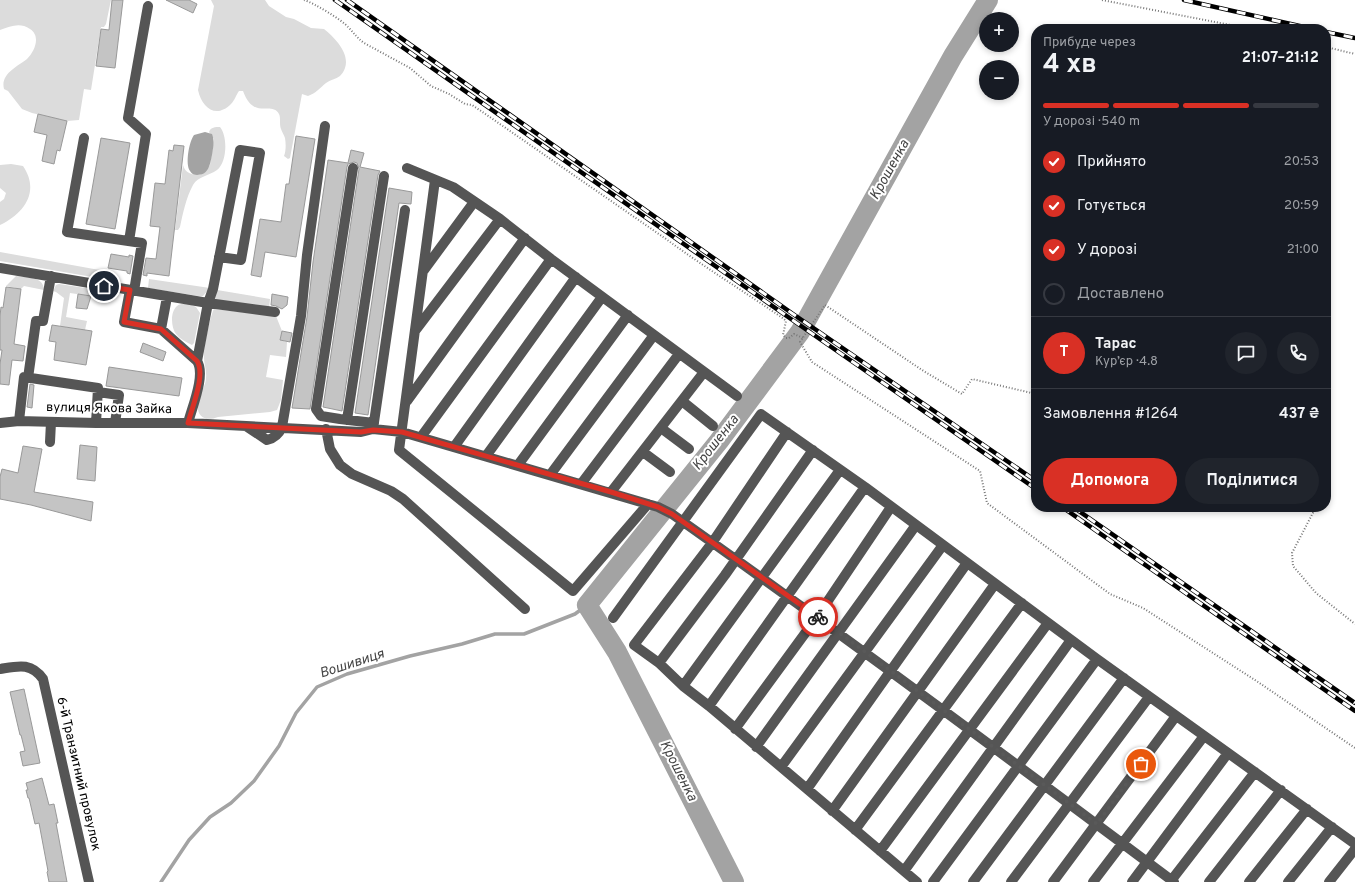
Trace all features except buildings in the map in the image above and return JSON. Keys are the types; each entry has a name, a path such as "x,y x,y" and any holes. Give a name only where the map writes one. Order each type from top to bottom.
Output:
{"street":[{"path":"128,242 146,134 128,118 148,6"},
{"path":"282,427 301,316 307,255 325,126"},
{"path":"84,138 67,232 142,243 124,322 161,329 197,361 200,374 188,423"},
{"path":"197,361 208,303 213,289 220,257 240,150 260,153 241,260 220,257"},
{"path":"354,168 316,409 320,416 347,420 421,437 611,492 658,507 672,514 891,671 1172,881 1255,772"},
{"path":"407,168 453,188 500,219 551,259 737,396"},
{"path":"347,420 384,176"},
{"path":"435,180 399,450 573,591 648,504"},
{"path":"422,272 474,202"},
{"path":"374,426 405,210"},
{"path":"415,331 500,219"},
{"path":"406,402 525,238"},
{"path":"421,437 551,259"},
{"path":"0,268 167,297 275,312"},
{"path":"28,378 36,321 43,321 51,276"},
{"path":"454,447 576,277"},
{"path":"161,329 167,297"},
{"path":"486,456 602,297"},
{"path":"518,465 628,315"},
{"path":"550,475 654,335"},
{"path":"581,484 679,354"},
{"path":"611,492 704,372"},
{"path":"19,421 24,377 98,388 96,423"},
{"path":"98,392 119,395 115,423"},
{"path":"682,401 713,426"},
{"path":"613,618 761,414 865,487 1097,660 1355,844"},
{"name":"вулиця Якова Зайка","path":"0,423 19,421 188,423 361,432 374,426"},
{"path":"50,422 50,442"},
{"path":"661,428 689,449"},
{"path":"326,429 330,449 340,465 352,474 390,491 402,500 525,609"},
{"path":"788,432 712,543 634,645 659,663 684,686 917,882"},
{"path":"659,663 736,560 813,450"},
{"path":"642,452 670,472"},
{"path":"684,686 840,470"},
{"path":"709,706 865,487"},
{"path":"735,729 817,617 891,507"},
{"path":"756,747 916,525"},
{"path":"781,767 943,545"},
{"path":"807,789 967,563"},
{"path":"832,811 995,584"},
{"path":"855,830 1022,603"},
{"path":"880,851 1048,623"},
{"path":"904,871 1071,640"},
{"path":"933,882 1097,660"},
{"name":"6-й Транзитний провулок","path":"0,669 25,666 32,668 39,673 43,679 89,882"},
{"path":"973,882 1124,678"},
{"path":"1011,882 1149,697"},
{"path":"1053,882 1176,716"},
{"path":"1093,882 1204,736"},
{"path":"1132,882 1228,753"},
{"path":"1209,882 1281,790"},
{"path":"1249,882 1307,809"},
{"path":"1288,882 1332,827"},
{"path":"1329,882 1355,849"}],"path":[{"path":"304,0 316,5 348,26 357,39 410,68 431,86 484,113 692,258 743,290 786,321 783,335 786,338 789,338 794,334 802,338"},
{"path":"1102,0 1225,24"},
{"path":"1331,48 1355,54"},
{"path":"1031,393 972,379 962,394 922,370 825,305 800,342 812,362 980,471 987,502 1110,594 1143,608 1258,682 1355,748"},
{"path":"1313,512 1292,553 1293,566 1316,593 1355,624"}],"shaded area":[{"path":"0,0 111,0 106,24 104,27 101,27 91,90 84,89 79,120 67,121 32,113 22,109 8,91 4,89 3,84 7,75 30,56 36,44 36,39 30,29 19,25 0,30"},
{"path":"211,0 265,0 269,6 286,17 294,19 311,28 324,29 337,41 343,51 346,62 345,69 340,76 328,82 311,95 308,96 302,94 290,158 288,159 284,156 286,147 285,138 280,127 280,116 276,110 257,108 247,100 243,91 239,91 234,101 220,111 215,111 206,106 200,96 198,90 214,6"},
{"path":"220,127 223,131 225,143 223,161 217,170 195,182 187,200 180,227 178,230 175,230 183,165 185,170 189,173 200,175 210,165 214,139 209,132 212,128"},
{"path":"205,132 212,134 213,139 210,162 204,173 201,175 195,175 189,168 189,148 194,135"},
{"path":"11,164 23,166 28,175 30,192 23,208 9,220 0,225 0,202 4,199 6,193 0,188 0,165"},
{"path":"0,252 105,271 104,279 0,261"},
{"path":"16,276 34,278 38,280 43,285 44,290 24,286 21,289 6,286"},
{"path":"149,279 210,288 203,296 198,296 148,288"},
{"path":"59,284 92,289 90,296 70,293 66,317 87,321 85,330 60,326 64,298 53,291 56,285"},
{"path":"217,290 270,299 269,308 216,300 214,298"},
{"path":"182,304 190,304 196,307 200,313 194,343 192,345 181,339 176,334 173,328 172,320 173,312 177,306"},
{"path":"214,309 276,316 282,331 280,340 287,342 286,357 270,355 266,377 283,380 281,400 277,410 218,417 213,419 204,418 199,413 198,404 206,381 204,349"}],"waterway":[{"name":"Крошенка","path":"734,882 617,652 587,605 719,441 800,332 953,56 988,0"},
{"name":"Вошивиця","path":"161,882 189,840 210,817 231,803 254,781 279,746 296,713 317,687 347,674 495,634 524,634 575,614 587,605"}],"railway":[{"path":"335,0 1031,486"},
{"path":"347,0 793,314 1031,478"},
{"path":"1184,0 1291,24"},
{"path":"1331,33 1355,38"},
{"path":"1069,512 1355,711"},
{"path":"1080,512 1355,703"}],"way so far":[{"path":"818,617 1097,824 1141,764"}],"route":[{"path":"104,286 130,290 124,322 161,329 197,361 200,374 188,423 361,432 373,430 402,432 611,492 658,507 672,514 818,617"}]}
